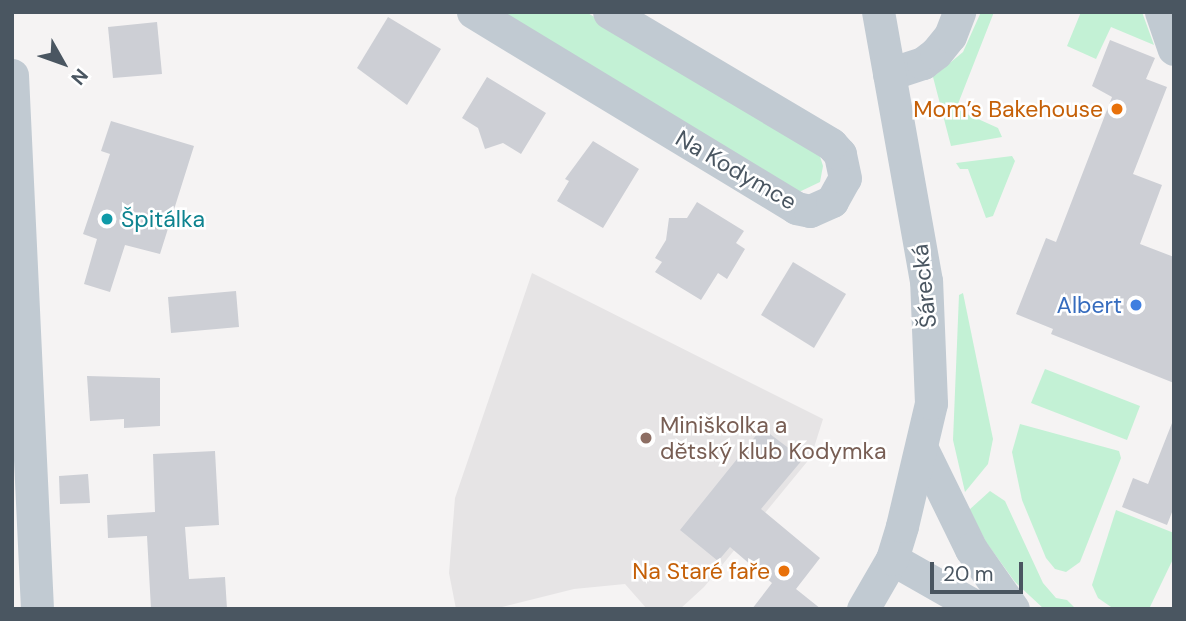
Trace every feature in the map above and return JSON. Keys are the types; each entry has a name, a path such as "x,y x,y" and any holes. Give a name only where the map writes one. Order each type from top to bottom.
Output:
{"street":[{"name":"Na Kodymce","path":"473,12 796,208 810,211 832,201 845,178 840,154 831,144 609,12"},
{"name":"Šárecká","path":"863,609 892,559 923,450 931,403 926,281 878,12"},
{"path":"889,74 923,63 936,53 950,36 959,12"},
{"path":"1161,12 1174,49"},
{"path":"12,75 37,609"},
{"path":"923,450 971,549 1013,609"},
{"path":"892,559 980,609"}],"shaded area":[{"name":"Miniškolka a dětský klub Kodymka","path":"532,273 823,419 811,457 704,587 680,609 647,609 625,584 574,589 494,609 456,609 449,573 455,498"}],"green space":[{"path":"494,12 586,12 818,150 823,166 820,182 797,193"},
{"path":"981,12 994,12 956,109 998,128 1002,137 951,146 933,77 963,52"},
{"path":"1081,12 1142,12 1154,45 1111,27 1096,59 1067,46"},
{"path":"1012,156 1015,161 993,216 986,218 968,169 960,169 956,163"},
{"path":"963,293 993,439 988,464 965,492 953,440 959,295"},
{"path":"1045,369 1140,406 1127,440 1031,403"},
{"path":"1020,424 1119,451 1121,458 1080,562 1066,572 1055,569 1046,558 1022,500 1012,452"},
{"path":"990,491 1005,501 1043,583 1056,598 1067,600 1076,609 1044,609 1015,582 986,542 969,510"},
{"path":"1116,510 1174,533 1174,557 1149,609 1114,609 1098,598 1092,585"}],"building":[{"path":"388,17 441,49 407,105 357,68"},
{"path":"157,22 162,74 113,78 108,27"},
{"path":"1110,40 1155,58 1146,79 1167,87 1133,174 1162,185 1140,244 1174,257 1174,383 1051,334 1053,329 1016,314 1046,238 1056,242 1112,97 1092,86"},
{"path":"487,77 546,113 521,154 503,143 485,149 478,128 462,118"},
{"path":"111,121 194,146 160,254 125,245 110,292 84,284 97,239 83,234 110,154 101,151"},
{"path":"593,141 639,169 603,228 557,201 569,181 565,179"},
{"path":"697,202 744,231 736,243 745,249 727,279 718,273 701,300 655,272 662,262 655,258 666,240 669,218 687,218"},
{"path":"793,262 846,294 814,348 761,315"},
{"path":"236,291 239,327 171,333 168,297"},
{"path":"87,376 160,378 160,426 124,428 124,419 90,421"},
{"path":"1172,423 1174,507 1167,525 1122,507 1133,478 1148,484"},
{"path":"762,428 803,459 761,509 820,558 796,589 821,609 752,609 772,583 730,547 718,561 680,530"},
{"path":"215,451 219,525 185,527 189,579 225,577 227,609 151,609 147,536 108,538 107,515 155,512 153,454"},
{"path":"88,474 90,503 60,504 59,476"}],"place":[{"name":"Mom’s Bakehouse","path":"1117,109"},
{"name":"Špitálka","path":"107,219"},
{"name":"Albert","path":"1136,305"},
{"name":"Miniškolka a dětský klub Kodymka","path":"646,438"},
{"name":"Na Staré faře","path":"784,571"}]}
